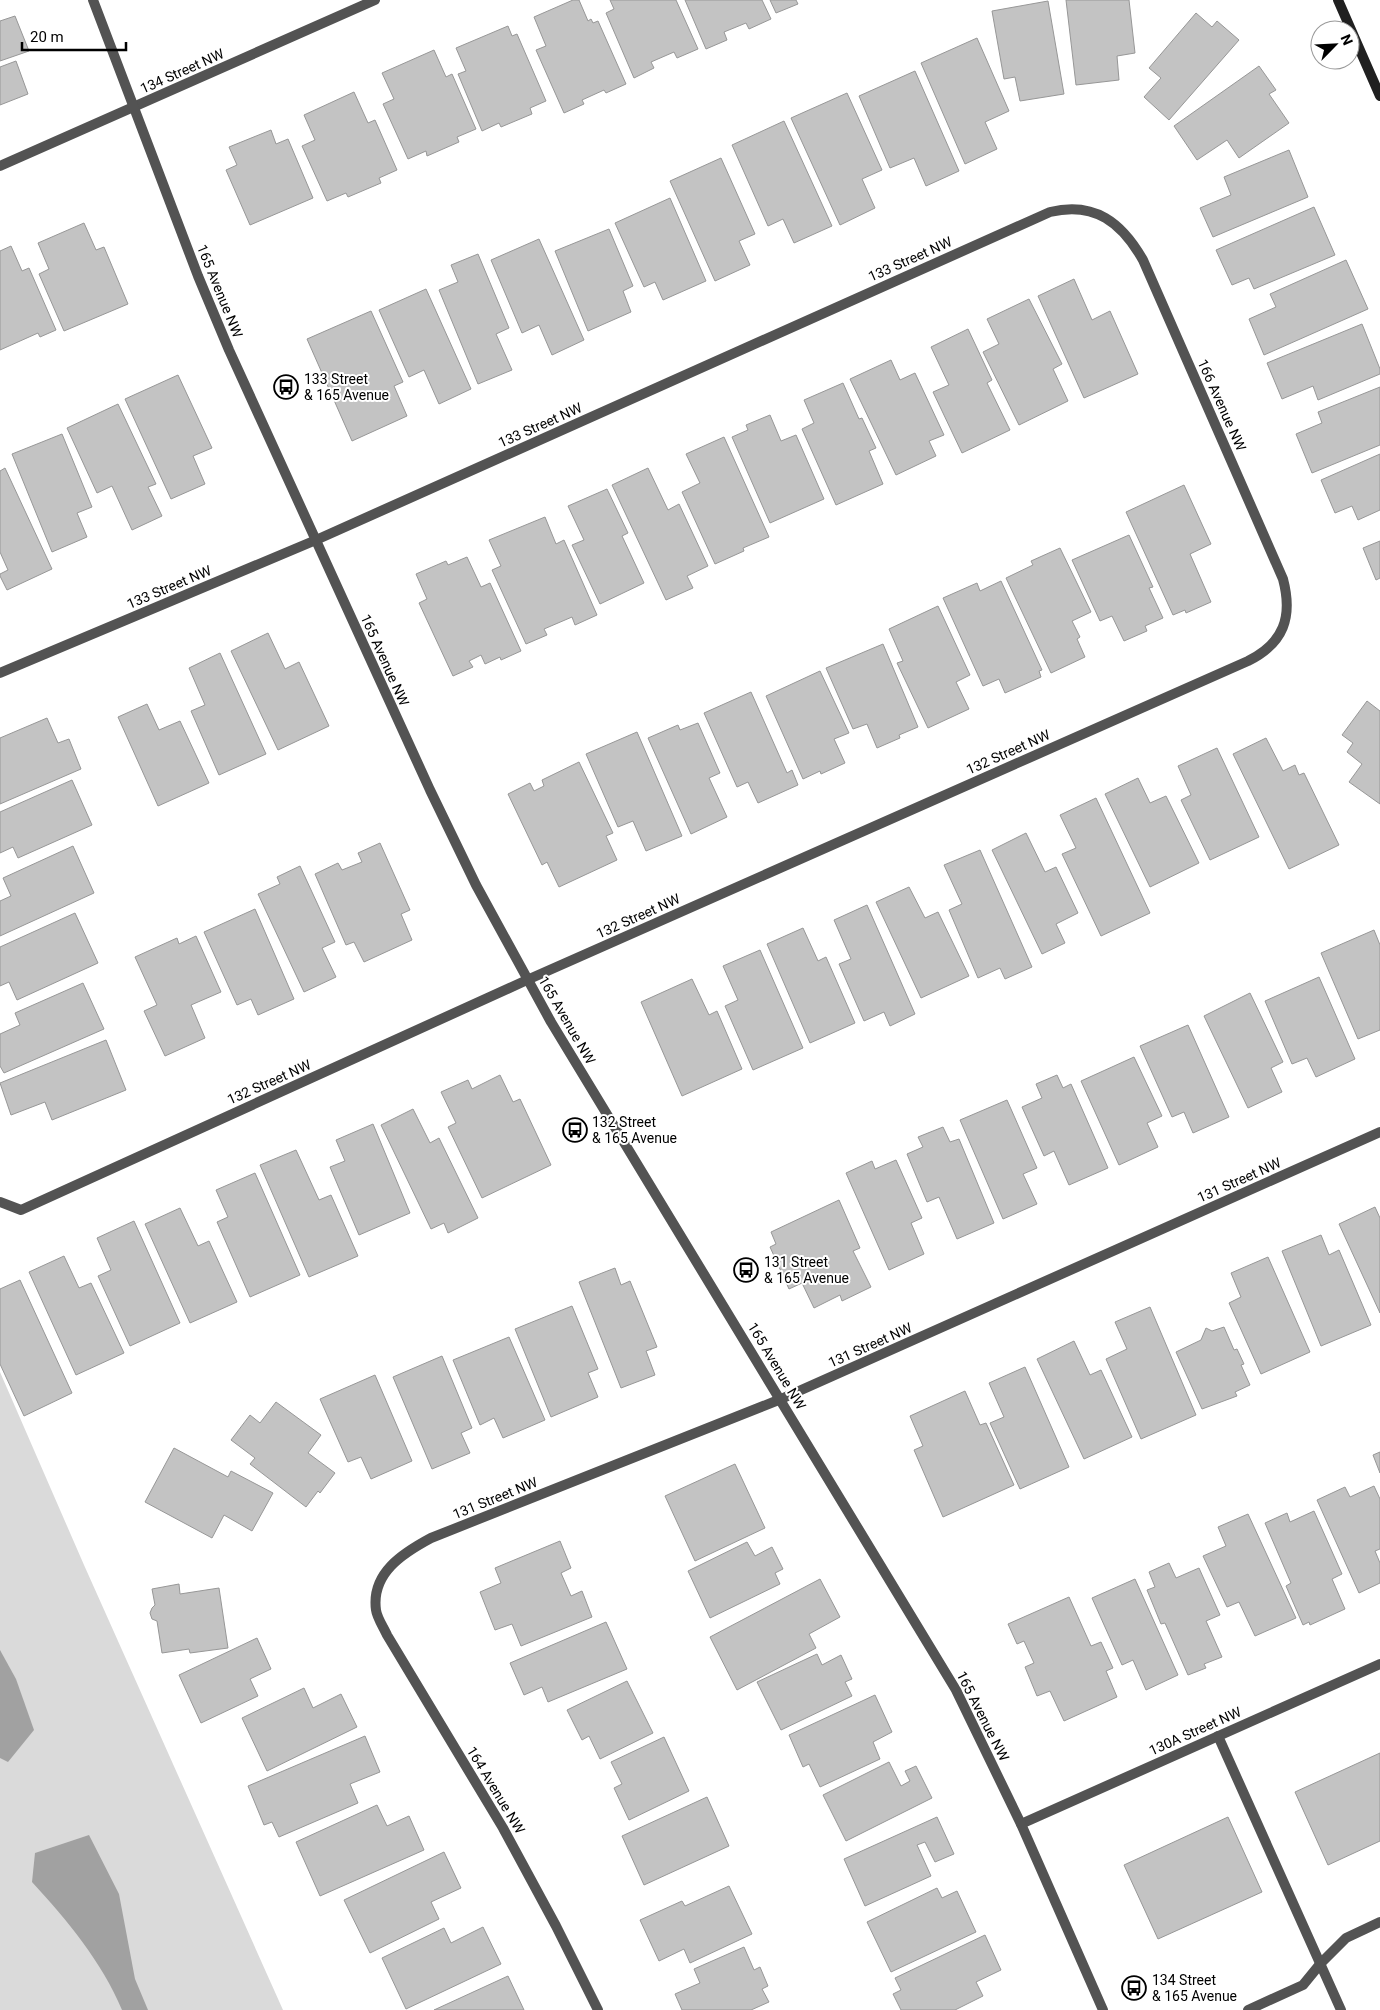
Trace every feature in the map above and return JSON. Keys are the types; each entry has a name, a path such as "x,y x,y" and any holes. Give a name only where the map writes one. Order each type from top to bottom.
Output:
{"main road":[{"path":"1338,0 1380,96"}],"street":[{"name":"165 Avenue NW","path":"93,0 213,312 454,840 551,1022 956,1690 1020,1824 1103,2010"},
{"name":"134 Street NW","path":"0,166 375,0"},
{"name":"133 Street NW","path":"0,673 316,540 1050,212 1064,208 1091,212"},
{"name":"166 Avenue NW","path":"1091,212 1121,228 1132,241 1143,260 1283,579 1288,608 1281,632"},
{"name":"132 Street NW","path":"0,1202 21,1210 527,980 1248,660 1270,647 1281,632"},
{"name":"131 Street NW","path":"378,1586 389,1567 410,1549 431,1538 781,1399 1380,1132"},
{"name":"164 Avenue NW","path":"378,1586 376,1611 387,1635 503,1828 556,1926 598,2010"},
{"name":"130A Street NW","path":"1020,1824 1380,1664"},
{"path":"1218,1736 1341,2010"},
{"path":"1248,2010 1303,1985 1321,1963 1346,1938 1380,1922"}],"shaded area":[{"path":"0,1372 84,1565 283,2010 0,2010"},
{"path":"0,1650 16,1679 34,1730 8,1762 0,1758"},
{"path":"89,1835 119,1894 135,1979 148,2010 122,2010 114,1992 83,1942 32,1882 35,1853"}],"building":[{"path":"573,0 579,0 588,21 591,19 593,23 598,21 626,84 606,93 604,90 582,100 584,104 564,113 536,50 546,46 534,17"},
{"path":"610,0 676,0 698,49 677,58 674,52 651,62 654,68 634,78 606,13 614,9"},
{"path":"685,0 762,0 771,19 749,29 746,23 724,32 727,40 706,49"},
{"path":"770,0 796,0 798,4 776,13"},
{"path":"1066,0 1129,0 1135,53 1117,56 1119,80 1076,85"},
{"path":"1048,1 1064,94 1020,101 1015,77 1004,79 992,11"},
{"path":"1196,13 1212,27 1217,21 1239,40 1169,120 1144,97 1161,78 1149,68"},
{"path":"15,16 29,51 0,61 0,21"},
{"path":"508,26 512,36 517,34 546,101 530,108 532,114 501,127 499,123 482,131 458,74 466,71 456,48"},
{"path":"977,38 1009,111 985,122 997,149 965,164 921,63"},
{"path":"434,50 446,77 452,74 476,129 457,137 459,142 427,156 426,151 408,159 383,104 394,99 382,73"},
{"path":"16,61 28,94 0,105 0,67"},
{"path":"1259,66 1276,90 1269,94 1289,123 1239,158 1227,140 1197,160 1174,126"},
{"path":"915,71 959,171 926,186 914,158 890,168 859,96"},
{"path":"354,92 368,123 375,120 397,170 379,178 381,183 348,197 346,193 327,201 302,146 315,140 304,115"},
{"path":"847,93 882,170 862,179 875,208 840,225 791,118"},
{"path":"784,121 832,226 794,243 783,219 768,226 732,145"},
{"path":"271,130 276,144 288,139 313,198 250,225 226,170 237,165 229,147"},
{"path":"1289,150 1308,197 1213,237 1200,208 1231,195 1224,177"},
{"path":"721,158 755,234 739,241 750,265 715,281 670,181"},
{"path":"670,198 706,281 663,300 655,282 644,287 615,223"},
{"path":"1314,207 1335,255 1254,289 1249,278 1232,285 1216,250"},
{"path":"84,223 96,250 104,247 128,304 64,331 39,274 49,269 38,243"},
{"path":"609,229 633,286 623,291 631,312 588,331 555,251"},
{"path":"539,239 584,340 552,355 539,325 522,333 491,260"},
{"path":"11,246 22,271 29,268 56,330 40,337 38,333 0,350 0,251"},
{"path":"478,254 509,328 496,334 512,370 478,384 439,290 458,282 451,265"},
{"path":"1346,260 1368,309 1264,355 1249,319 1276,307 1270,294"},
{"path":"1074,279 1092,320 1110,311 1138,374 1084,398 1038,296"},
{"path":"426,289 471,389 439,404 424,370 409,377 379,310"},
{"path":"1029,299 1062,364 1053,369 1068,401 1019,425 983,352 999,344 987,319"},
{"path":"371,311 403,382 394,386 407,416 352,441 307,339"},
{"path":"1362,324 1380,369 1380,374 1318,400 1313,386 1282,399 1267,363"},
{"path":"968,329 992,380 987,383 1010,430 962,453 933,392 949,385 931,347"},
{"path":"891,360 900,380 915,373 944,435 929,441 936,456 896,475 850,379"},
{"path":"178,375 212,448 193,456 205,484 171,499 125,399"},
{"path":"843,383 859,419 862,418 876,448 869,451 883,484 836,505 802,429 814,423 804,400"},
{"path":"1380,387 1380,445 1312,473 1296,434 1322,423 1318,412"},
{"path":"118,404 156,484 148,487 162,516 132,530 112,486 97,493 67,428"},
{"path":"770,415 781,441 796,435 824,499 770,523 732,437 748,430 746,425"},
{"path":"62,434 92,507 77,513 87,537 52,552 12,454"},
{"path":"724,437 769,537 743,548 744,551 715,564 682,492 700,483 686,454"},
{"path":"1380,454 1380,510 1358,520 1352,506 1335,513 1321,480"},
{"path":"5,468 52,569 7,590 0,576 0,574 8,570 0,552 0,471"},
{"path":"648,468 668,510 679,504 708,566 687,576 693,588 666,600 612,485"},
{"path":"1184,485 1211,544 1190,554 1211,602 1186,613 1185,610 1173,615 1126,512"},
{"path":"607,489 628,533 622,536 644,583 600,604 572,545 584,540 568,506"},
{"path":"545,517 556,544 564,540 597,615 575,625 572,617 544,629 547,635 526,644 492,570 501,566 489,540"},
{"path":"1129,535 1153,587 1149,588 1163,618 1145,626 1147,631 1124,641 1112,616 1100,621 1072,560"},
{"path":"1380,541 1380,578 1376,580 1363,548"},
{"path":"1060,548 1091,612 1072,621 1080,637 1077,639 1085,657 1051,673 1006,578 1033,565 1031,561"},
{"path":"467,557 481,587 490,583 521,651 501,660 500,657 485,664 481,655 469,661 473,667 453,676 419,603 427,599 416,574 446,561 448,565"},
{"path":"1001,581 1042,670 1039,671 1041,677 1005,693 999,679 983,686 943,598 977,583 980,591"},
{"path":"938,606 970,675 956,682 969,709 928,728 897,663 903,661 889,629"},
{"path":"268,633 285,669 299,662 329,726 278,750 231,651"},
{"path":"883,644 918,727 899,735 900,738 877,748 867,724 853,729 826,668"},
{"path":"220,653 266,754 219,775 191,711 205,705 189,668"},
{"path":"820,671 849,733 834,739 845,763 821,774 820,771 803,779 766,696"},
{"path":"751,692 787,773 792,770 798,785 758,803 748,782 737,787 704,713"},
{"path":"1367,701 1380,711 1380,804 1349,782 1362,764 1347,752 1353,743 1342,735"},
{"path":"147,704 159,730 180,721 209,783 158,806 118,717"},
{"path":"47,718 58,743 69,739 81,769 0,804 0,738"},
{"path":"698,723 720,773 709,778 727,817 691,834 648,738 678,725 680,730"},
{"path":"637,732 682,836 646,851 633,821 618,827 586,754"},
{"path":"1266,738 1283,771 1295,765 1299,775 1304,773 1339,845 1289,869 1233,754"},
{"path":"1217,748 1259,837 1210,860 1181,800 1191,795 1178,766"},
{"path":"579,762 613,833 606,836 617,860 559,887 547,862 542,865 508,794 530,783 534,791 544,786 542,780"},
{"path":"1138,778 1150,803 1166,796 1199,863 1150,887 1105,794"},
{"path":"72,780 92,825 18,858 13,847 0,853 0,812"},
{"path":"1096,798 1150,913 1101,936 1062,854 1076,848 1060,815"},
{"path":"1026,833 1045,872 1056,867 1078,913 1056,924 1065,943 1042,954 992,850"},
{"path":"380,843 410,910 401,914 412,940 364,962 354,942 346,945 315,874 338,863 342,870 362,862 358,853"},
{"path":"73,846 94,893 0,936 0,901 11,896 3,878"},
{"path":"980,850 1032,967 1005,979 1000,968 978,978 949,910 962,904 944,865"},
{"path":"300,866 335,942 322,948 336,977 304,992 258,894 280,884 277,877"},
{"path":"909,887 925,918 938,912 969,976 921,998 876,902"},
{"path":"867,905 915,1014 890,1026 884,1012 864,1021 839,964 851,959 834,920"},
{"path":"255,909 294,999 258,1015 251,999 237,1005 204,932"},
{"path":"75,913 98,963 17,1000 9,982 0,986 0,947"},
{"path":"803,928 818,961 826,957 855,1023 810,1043 767,944"},
{"path":"1374,930 1380,945 1380,1030 1358,1039 1321,953"},
{"path":"196,936 221,992 191,1005 205,1038 165,1056 144,1011 157,1005 135,957 177,938 179,944"},
{"path":"760,950 803,1048 753,1070 725,1006 738,1000 723,966"},
{"path":"1319,977 1355,1059 1316,1077 1307,1058 1292,1064 1265,1001"},
{"path":"692,979 709,1015 717,1011 742,1069 682,1096 641,1002"},
{"path":"83,983 104,1029 4,1073 0,1066 0,1034 20,1025 15,1013"},
{"path":"1250,993 1283,1062 1271,1068 1282,1092 1248,1108 1204,1016"},
{"path":"1188,1025 1229,1117 1193,1133 1184,1112 1172,1117 1140,1046"},
{"path":"106,1040 126,1090 52,1120 45,1102 11,1115 0,1083"},
{"path":"1134,1057 1162,1116 1147,1123 1158,1147 1119,1165 1081,1081"},
{"path":"500,1075 513,1102 520,1099 551,1165 482,1198 448,1127 456,1123 441,1092 468,1080 472,1089"},
{"path":"1057,1075 1063,1088 1071,1084 1108,1168 1069,1185 1054,1151 1044,1156 1022,1107 1042,1098 1036,1084"},
{"path":"1007,1100 1037,1168 1023,1174 1037,1204 1003,1219 960,1120"},
{"path":"413,1109 430,1143 439,1138 478,1218 448,1233 444,1223 431,1229 381,1125"},
{"path":"373,1124 410,1213 359,1235 330,1167 345,1161 336,1140"},
{"path":"943,1127 950,1142 959,1139 994,1223 957,1239 939,1197 927,1202 907,1154 923,1147 918,1137"},
{"path":"296,1150 319,1200 331,1195 358,1256 309,1277 260,1165"},
{"path":"896,1160 922,1218 911,1223 924,1254 889,1270 846,1173 872,1161 875,1169"},
{"path":"255,1173 300,1275 250,1297 217,1222 228,1217 216,1190"},
{"path":"839,1200 860,1248 853,1251 871,1287 842,1301 840,1295 814,1308 802,1283 789,1289 770,1247 776,1244 771,1232"},
{"path":"1375,1207 1380,1218 1380,1313 1339,1224"},
{"path":"180,1208 198,1246 209,1241 237,1302 190,1323 145,1224"},
{"path":"134,1221 180,1323 130,1346 98,1276 111,1270 97,1238"},
{"path":"1321,1235 1329,1255 1339,1250 1371,1325 1321,1346 1282,1251"},
{"path":"64,1256 79,1288 91,1283 124,1353 76,1375 29,1272"},
{"path":"1268,1257 1310,1352 1261,1374 1229,1303 1241,1297 1231,1273"},
{"path":"615,1268 621,1285 630,1281 657,1347 646,1351 655,1375 621,1388 579,1282"},
{"path":"20,1280 72,1393 24,1416 0,1364 0,1289"},
{"path":"572,1306 598,1369 588,1373 598,1397 551,1417 515,1329"},
{"path":"1150,1307 1196,1415 1141,1439 1106,1359 1127,1349 1115,1322"},
{"path":"1224,1327 1234,1350 1237,1349 1244,1364 1241,1365 1250,1385 1235,1392 1237,1396 1202,1409 1176,1352 1201,1340 1206,1328 1212,1331"},
{"path":"509,1337 545,1420 503,1438 494,1418 480,1425 453,1360"},
{"path":"1074,1341 1090,1375 1101,1370 1132,1437 1084,1459 1037,1359"},
{"path":"442,1356 472,1428 461,1433 470,1453 432,1469 393,1377"},
{"path":"1025,1367 1069,1467 1020,1489 990,1423 1004,1417 989,1383"},
{"path":"375,1375 412,1461 371,1479 361,1457 348,1462 320,1399"},
{"path":"965,1391 980,1425 986,1423 1014,1485 943,1517 914,1450 923,1446 910,1416"},
{"path":"276,1402 321,1435 308,1453 335,1473 320,1493 318,1491 306,1507 250,1464 255,1458 231,1440 250,1415 260,1423"},
{"path":"174,1448 228,1477 231,1471 273,1493 252,1531 224,1515 212,1538 145,1502"},
{"path":"1380,1452 1380,1473 1373,1455"},
{"path":"735,1464 765,1528 695,1561 665,1496"},
{"path":"1374,1486 1380,1499 1380,1549 1375,1551 1380,1563 1380,1583 1359,1593 1317,1500 1345,1487 1350,1497"},
{"path":"1314,1511 1342,1574 1332,1579 1345,1609 1310,1625 1309,1622 1303,1625 1286,1586 1291,1583 1265,1523 1287,1513 1290,1522"},
{"path":"1248,1514 1296,1618 1255,1636 1239,1602 1227,1607 1203,1556 1226,1546 1218,1527"},
{"path":"560,1541 571,1568 561,1573 571,1596 582,1591 592,1617 521,1646 512,1624 495,1630 480,1592 501,1583 495,1568"},
{"path":"747,1542 755,1556 772,1547 783,1569 775,1573 780,1584 710,1618 688,1571"},
{"path":"1169,1563 1176,1578 1199,1568 1220,1615 1206,1621 1222,1657 1204,1664 1206,1668 1188,1675 1165,1623 1161,1624 1147,1590 1155,1587 1149,1572"},
{"path":"820,1579 840,1617 809,1634 816,1648 737,1690 710,1637"},
{"path":"1135,1579 1178,1675 1146,1690 1133,1660 1122,1665 1092,1598"},
{"path":"179,1584 180,1594 219,1588 228,1648 190,1653 189,1649 162,1653 157,1621 152,1619 150,1613 155,1605 152,1589"},
{"path":"1069,1597 1091,1646 1101,1642 1113,1668 1106,1671 1117,1697 1064,1721 1050,1691 1037,1696 1025,1667 1034,1663 1024,1641 1017,1644 1008,1624"},
{"path":"606,1622 627,1669 548,1702 542,1687 524,1695 510,1663"},
{"path":"257,1638 271,1669 250,1679 258,1696 201,1723 179,1675"},
{"path":"817,1654 822,1665 841,1655 852,1679 845,1682 852,1696 781,1730 757,1682"},
{"path":"627,1681 653,1733 600,1759 589,1736 582,1740 567,1710"},
{"path":"304,1688 313,1708 341,1694 357,1727 267,1771 242,1718"},
{"path":"875,1695 892,1732 873,1742 880,1759 820,1787 809,1764 803,1767 789,1735"},
{"path":"365,1736 380,1772 350,1784 358,1803 279,1837 272,1822 264,1825 248,1786"},
{"path":"664,1737 689,1791 629,1820 614,1788 622,1784 611,1762"},
{"path":"1380,1753 1380,1841 1328,1865 1295,1792"},
{"path":"889,1762 901,1786 910,1781 905,1771 916,1766 932,1798 846,1841 823,1795"},
{"path":"707,1797 729,1846 644,1885 622,1836"},
{"path":"377,1805 387,1826 409,1816 424,1850 320,1896 296,1842"},
{"path":"937,1817 954,1854 935,1862 925,1842 917,1845 931,1876 865,1906 844,1859"},
{"path":"1228,1817 1262,1892 1158,1939 1124,1865"},
{"path":"444,1852 461,1888 431,1902 439,1919 370,1953 344,1900"},
{"path":"729,1886 752,1934 690,1963 684,1949 659,1961 640,1920 682,1901 685,1906"},
{"path":"937,1888 942,1898 957,1891 976,1932 891,1972 867,1922"},
{"path":"483,1927 501,1964 406,2009 382,1958 444,1928 451,1943"},
{"path":"985,1935 1001,1970 976,1982 983,1996 955,2010 901,2010 893,1994 901,1990 895,1978"},
{"path":"744,1947 754,1970 760,1967 768,1986 762,1989 769,2002 751,2010 682,2010 675,1994 700,1983 694,1969"},
{"path":"508,1976 524,2010 434,2010"}],"place":[{"name":"133 Street & 165 Avenue","path":"286,387"},
{"name":"132 Street & 165 Avenue","path":"575,1130"},
{"name":"131 Street & 165 Avenue","path":"746,1270"},
{"name":"134 Street & 165 Avenue","path":"1134,1988"}]}
